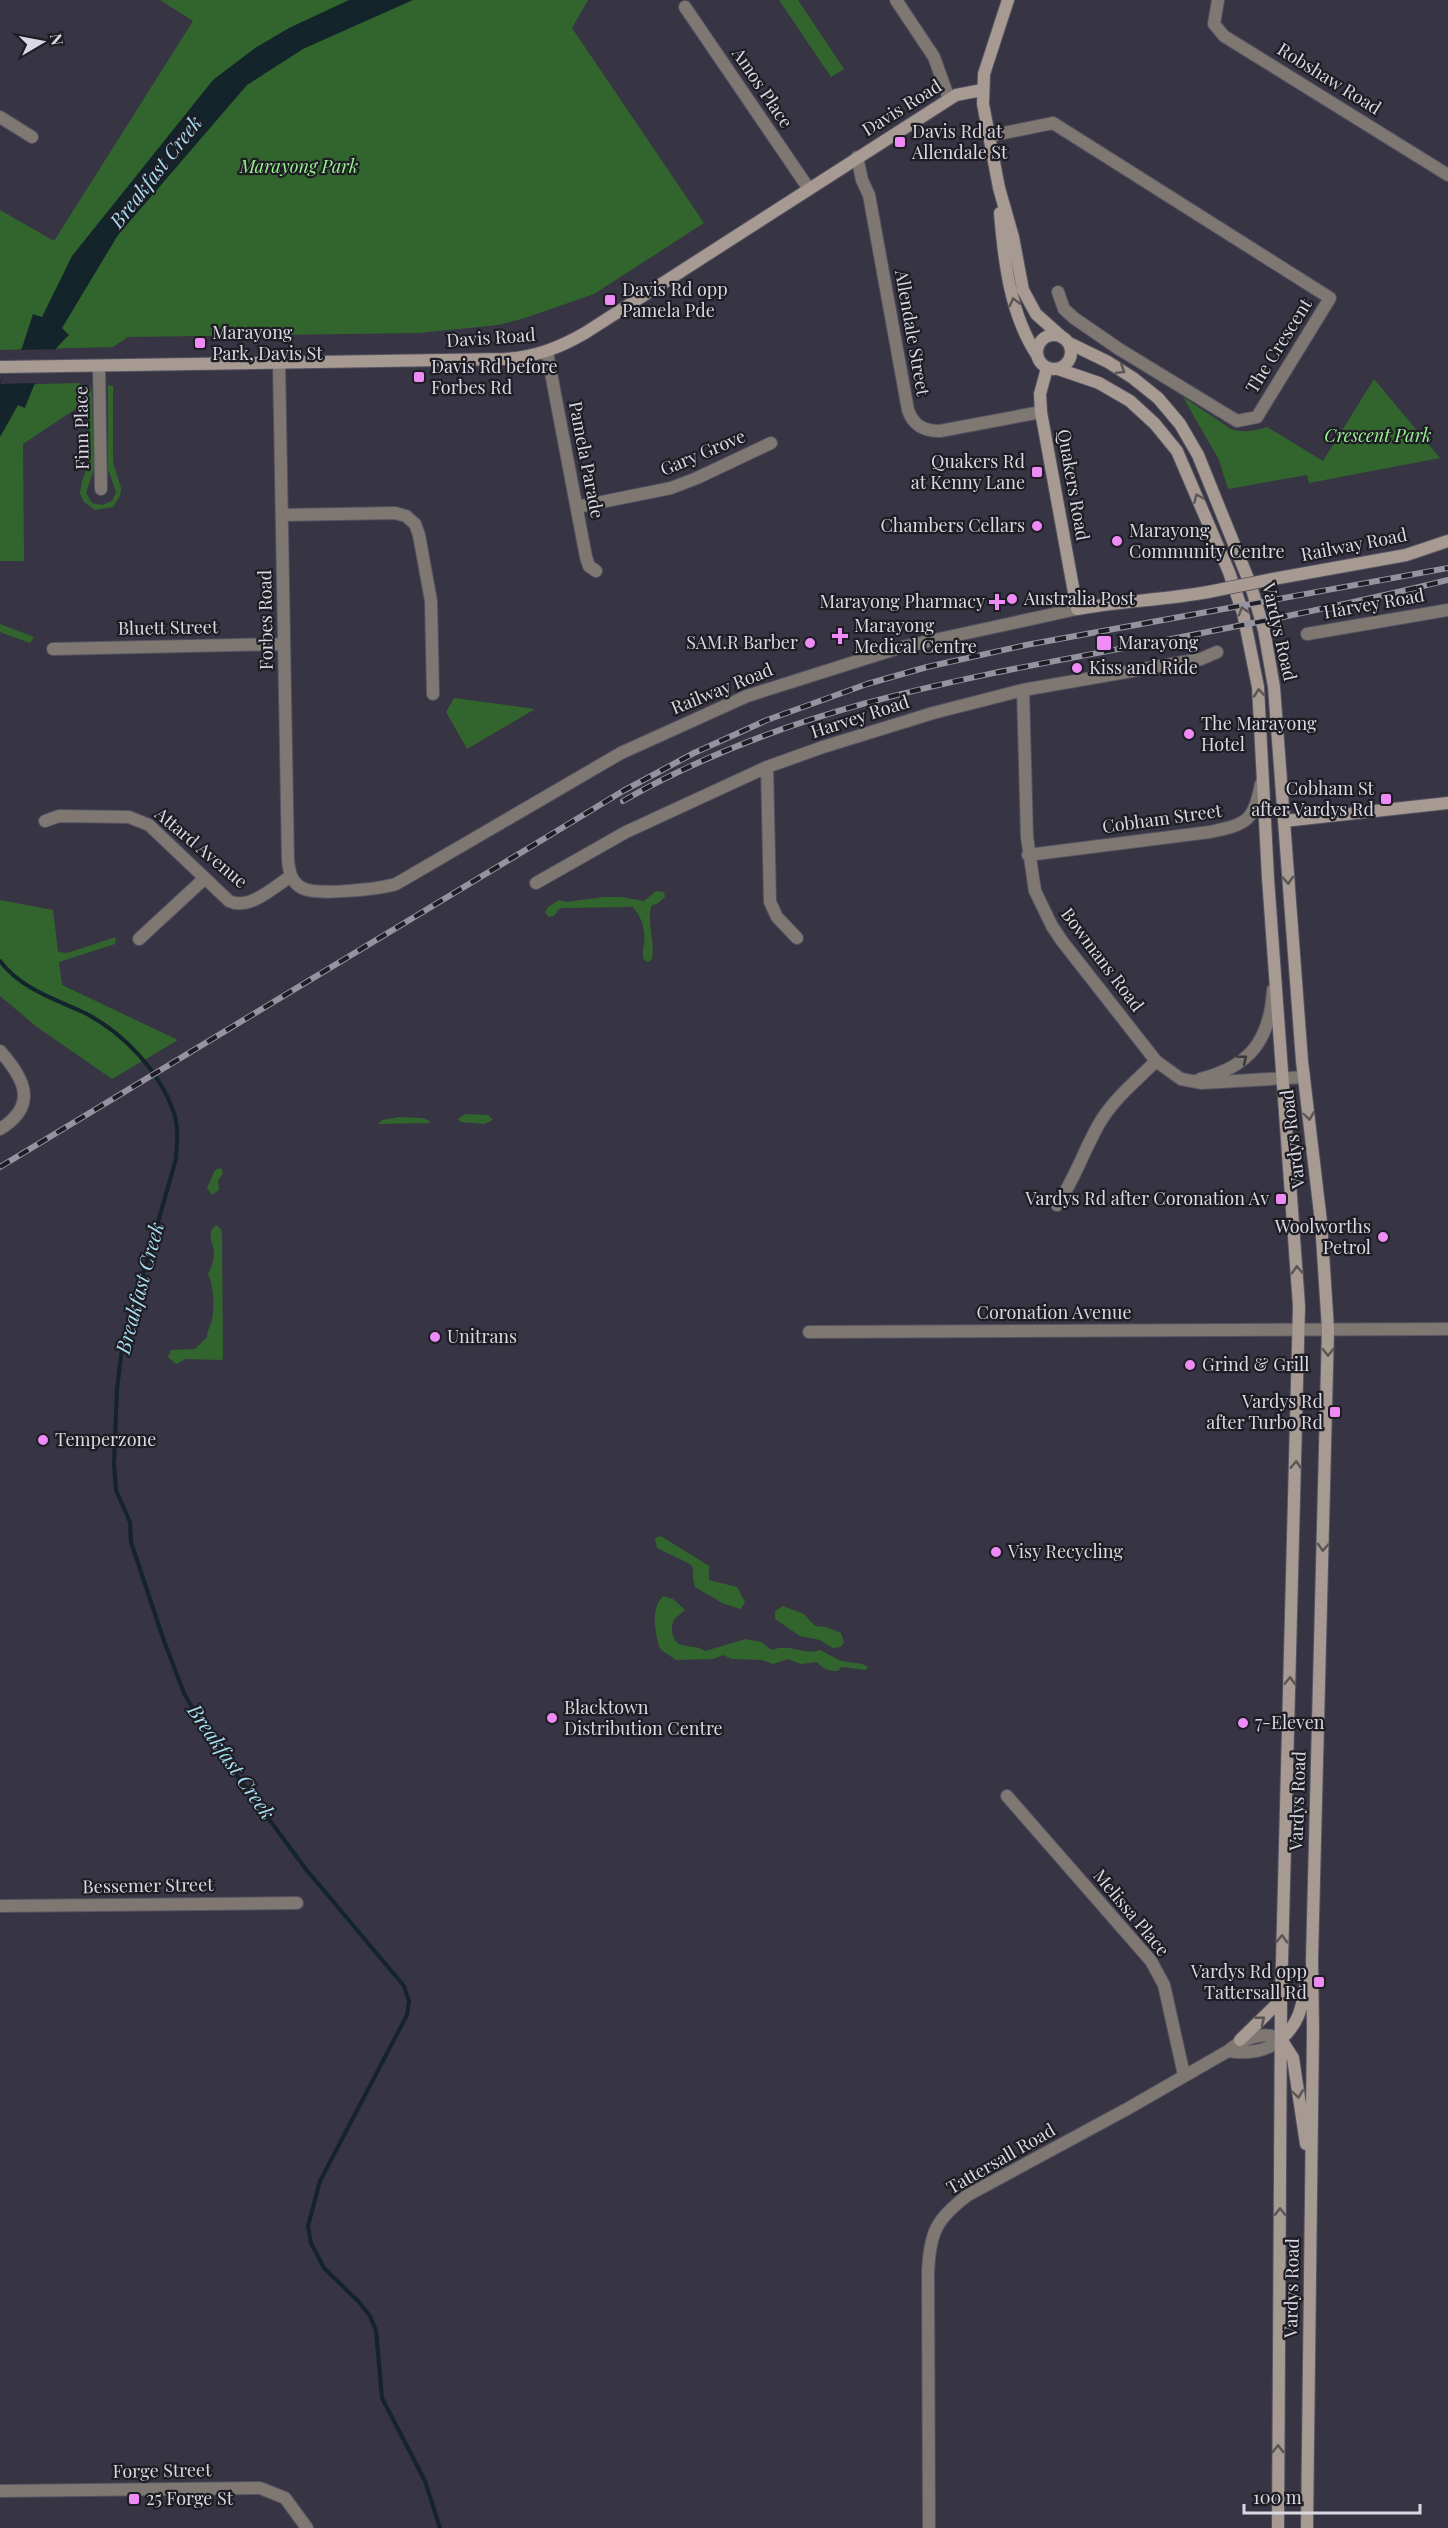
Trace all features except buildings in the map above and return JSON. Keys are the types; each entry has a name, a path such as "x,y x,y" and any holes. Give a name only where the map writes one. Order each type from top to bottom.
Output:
{"main road":[{"path":"999,188 1002,238 1020,321 1039,360 1052,369 1063,368 1070,359 1066,340 1036,315 1020,277 1013,237 999,188 982,90 987,64 1008,0"},
{"name":"Davis Road","path":"4,367 505,359 524,358 547,352 585,333 949,99 963,93 982,90"},
{"path":"1037,355 1039,344 1047,337 1058,335 1066,340"},
{"name":"Vardys Road","path":"1066,340 1108,362 1158,398 1180,424 1198,455 1251,586 1264,630 1278,724 1304,1077 1321,1222 1328,1329 1312,1959 1306,2528"},
{"name":"Quakers Road","path":"1052,369 1040,394 1041,412 1077,609"},
{"name":"Vardys Road","path":"1052,369 1099,383 1130,401 1155,424 1177,452 1229,572 1243,613 1258,687 1268,878 1296,1237 1299,1330 1281,2000 1278,2528"},
{"name":"Railway Road","path":"1077,609 1112,602 1168,599 1208,592 1406,555 1448,541"},
{"name":"Vardys Road","path":"1264,771 1273,809 1279,819 1284,821"},
{"path":"1284,821 1448,803"},
{"name":"Vardys Road","path":"1268,878 1273,834 1284,821"},
{"path":"1311,2184 1293,2058 1281,2039 1292,2030 1298,2018 1312,1959"},
{"path":"1240,2040 1281,2000"}],"street":[{"path":"896,0 934,57 949,99"},
{"name":"Robshaw Road","path":"1218,0 1214,24 1224,36 1448,176"},
{"name":"Amos Place","path":"685,7 809,189"},
{"path":"0,117 32,137"},
{"name":"The Crescent","path":"989,135 1053,123 1330,298 1257,417 1237,421 1119,349 1074,318 1064,309 1058,292"},
{"name":"Allendale Street","path":"857,157 868,195 912,420 929,431 1041,412"},
{"name":"Pamela Parade","path":"547,352 586,557 589,566 596,571"},
{"name":"Forbes Road","path":"279,363 288,860 291,876"},
{"name":"Finn Place","path":"99,367 101,489"},
{"name":"Gary Grove","path":"577,507 670,488 697,478 771,443"},
{"path":"282,514 395,513 406,516 415,524 431,595 434,694"},
{"name":"Railway Road","path":"291,876 304,889 315,891 386,887 404,880 621,753 747,696 903,647 1077,609"},
{"name":"Harvey Road","path":"1307,634 1448,610"},
{"name":"Bluett Street","path":"52,649 284,644"},
{"name":"Harvey Road","path":"536,883 626,832 767,767 933,712 1023,690 1201,659 1217,652"},
{"name":"Bowmans Road","path":"1023,690 1028,855 1035,891 1052,926 1156,1062 1173,1075 1190,1081 1212,1083 1283,1079"},
{"path":"767,767 770,902 777,917 797,938"},
{"name":"Cobham Street","path":"1028,855 1234,827 1249,819 1256,807 1264,771"},
{"name":"Attard Avenue","path":"45,821 59,816 129,817 140,820 229,901 237,905 250,902 291,876"},
{"path":"139,939 205,878"},
{"path":"1190,1081 1233,1067 1260,1042 1270,1014 1275,970"},
{"path":"0,1050 18,1071 24,1094 19,1114 0,1129"},
{"path":"1057,1204 1068,1188 1103,1118 1117,1100 1156,1062"},
{"name":"Vardys Road","path":"1283,1079 1304,1077"},
{"name":"Coronation Avenue","path":"809,1332 1448,1329"},
{"name":"Melissa Place","path":"1007,1796 1151,1961 1164,1985 1184,2075"},
{"name":"Bessemer Street","path":"0,1906 297,1903"},
{"path":"1240,2040 1271,2034 1281,2039"},
{"name":"Tattersall Road","path":"1228,2051 1242,2053 1273,2047 1281,2039"},
{"name":"Tattersall Road","path":"929,2528 928,2272 929,2248 936,2225 947,2210 968,2195 1127,2109 1228,2051 1240,2040"},
{"name":"Forge Street","path":"0,2491 260,2488 285,2498 307,2528"}],"green space":[{"name":"Marayong Park","path":"160,0 588,0 572,28 704,223 594,294 498,325 419,333 128,337 113,347 0,350 0,210 54,241 193,21"},
{"path":"779,0 798,0 844,69 831,77"},
{"name":"Crescent Park","path":"1374,379 1440,458 1309,483 1307,475 1228,489 1219,460 1183,397 1231,429 1249,431 1267,427 1323,461"},
{"path":"80,383 86,387 90,386 92,395 94,469 86,493 92,503 102,505 112,501 116,492 108,469 108,385 113,386 113,462 121,488 120,496 113,507 95,510 84,502 80,493 87,468 86,402 23,444 24,561 0,561 0,385"},
{"path":"0,624 34,637 30,643 0,632"},
{"path":"454,698 535,709 467,749 446,712"},
{"path":"656,891 664,892 665,897 652,905 650,910 653,952 652,959 648,962 643,956 643,924 633,907 562,908 554,916 549,917 545,912 548,907 559,900 566,902 622,897 644,901"},
{"path":"0,900 53,910 58,952 67,953 116,937 115,944 59,962 62,985 178,1040 112,1079 37,1027 0,996"},
{"path":"465,1114 488,1115 493,1120 484,1124 461,1122 458,1119"},
{"path":"399,1117 422,1118 430,1123 378,1124 382,1120"},
{"path":"221,1168 223,1173 218,1181 219,1190 212,1195 207,1188 215,1170"},
{"path":"216,1225 221,1229 222,1236 223,1358 222,1360 186,1359 176,1364 168,1357 171,1350 195,1349 207,1337 213,1305 212,1284 208,1274 214,1256 211,1232"},
{"path":"661,1536 709,1566 709,1580 737,1587 745,1602 741,1609 724,1604 695,1587 693,1568 690,1564 657,1548 655,1538"},
{"path":"663,1596 673,1599 685,1610 674,1620 672,1627 674,1638 679,1644 705,1651 746,1639 761,1642 772,1650 785,1648 808,1652 820,1650 841,1661 863,1664 868,1667 866,1670 841,1667 835,1671 824,1668 817,1662 801,1664 788,1659 773,1664 762,1660 732,1659 723,1655 713,1659 676,1660 660,1649 657,1636 655,1614"},
{"path":"783,1606 804,1614 815,1626 826,1627 841,1633 844,1642 841,1647 833,1648 820,1640 800,1636 775,1619 775,1611"}],"water":[{"path":"349,0 413,0 303,49 247,85 118,235 62,328 69,335 42,368 25,408 18,405 0,437 0,382 22,348 33,314 42,317 72,256 213,80 255,48 289,28"}],"pier":[{"path":"55,349 37,383 0,384 17,350"}],"waterway":[{"name":"Breakfast Creek","path":"0,961 8,971 28,986 85,1013 126,1042 158,1080 175,1116 176,1159 122,1348 117,1389 114,1464 116,1490 130,1522 131,1542 164,1641 184,1693 207,1735 305,1868 404,1986 409,2001 407,2015 320,2181 308,2226 311,2243 324,2268 370,2316 376,2330 382,2398 425,2481 440,2528"}],"railway":[{"path":"0,1167 623,791 694,753 767,720 867,684 927,667 1026,645 1448,568"},
{"path":"623,801 682,770 742,744 802,722 864,704 990,674 1284,617 1448,580"}],"place":[{"name":"Davis Rd at Allendale St","path":"900,142"},
{"name":"Davis Rd opp Pamela Pde","path":"610,300"},
{"name":"Marayong Park, Davis St","path":"200,343"},
{"name":"Davis Rd before Forbes Rd","path":"419,377"},
{"name":"Quakers Rd at Kenny Lane","path":"1037,472"},
{"name":"Chambers Cellars","path":"1037,526"},
{"name":"Marayong Community Centre","path":"1117,541"},
{"name":"Australia Post","path":"1012,599"},
{"name":"Marayong Pharmacy","path":"997,602"},
{"name":"Marayong Medical Centre","path":"840,636"},
{"name":"SAM.R Barber","path":"810,643"},
{"name":"Marayong","path":"1104,643"},
{"name":"Kiss and Ride","path":"1077,668"},
{"name":"The Marayong Hotel","path":"1189,734"},
{"name":"Cobham St after Vardys Rd","path":"1386,799"},
{"name":"Vardys Rd after Coronation Av","path":"1281,1199"},
{"name":"Woolworths Petrol","path":"1383,1237"},
{"name":"Unitrans","path":"435,1337"},
{"name":"Grind & Grill","path":"1190,1365"},
{"name":"Vardys Rd after Turbo Rd","path":"1335,1412"},
{"name":"Temperzone","path":"43,1440"},
{"name":"Visy Recycling","path":"996,1552"},
{"name":"Blacktown Distribution Centre","path":"552,1718"},
{"name":"7-Eleven","path":"1243,1723"},
{"name":"Vardys Rd opp Tattersall Rd","path":"1319,1982"},
{"name":"25 Forge St","path":"134,2499"}]}
